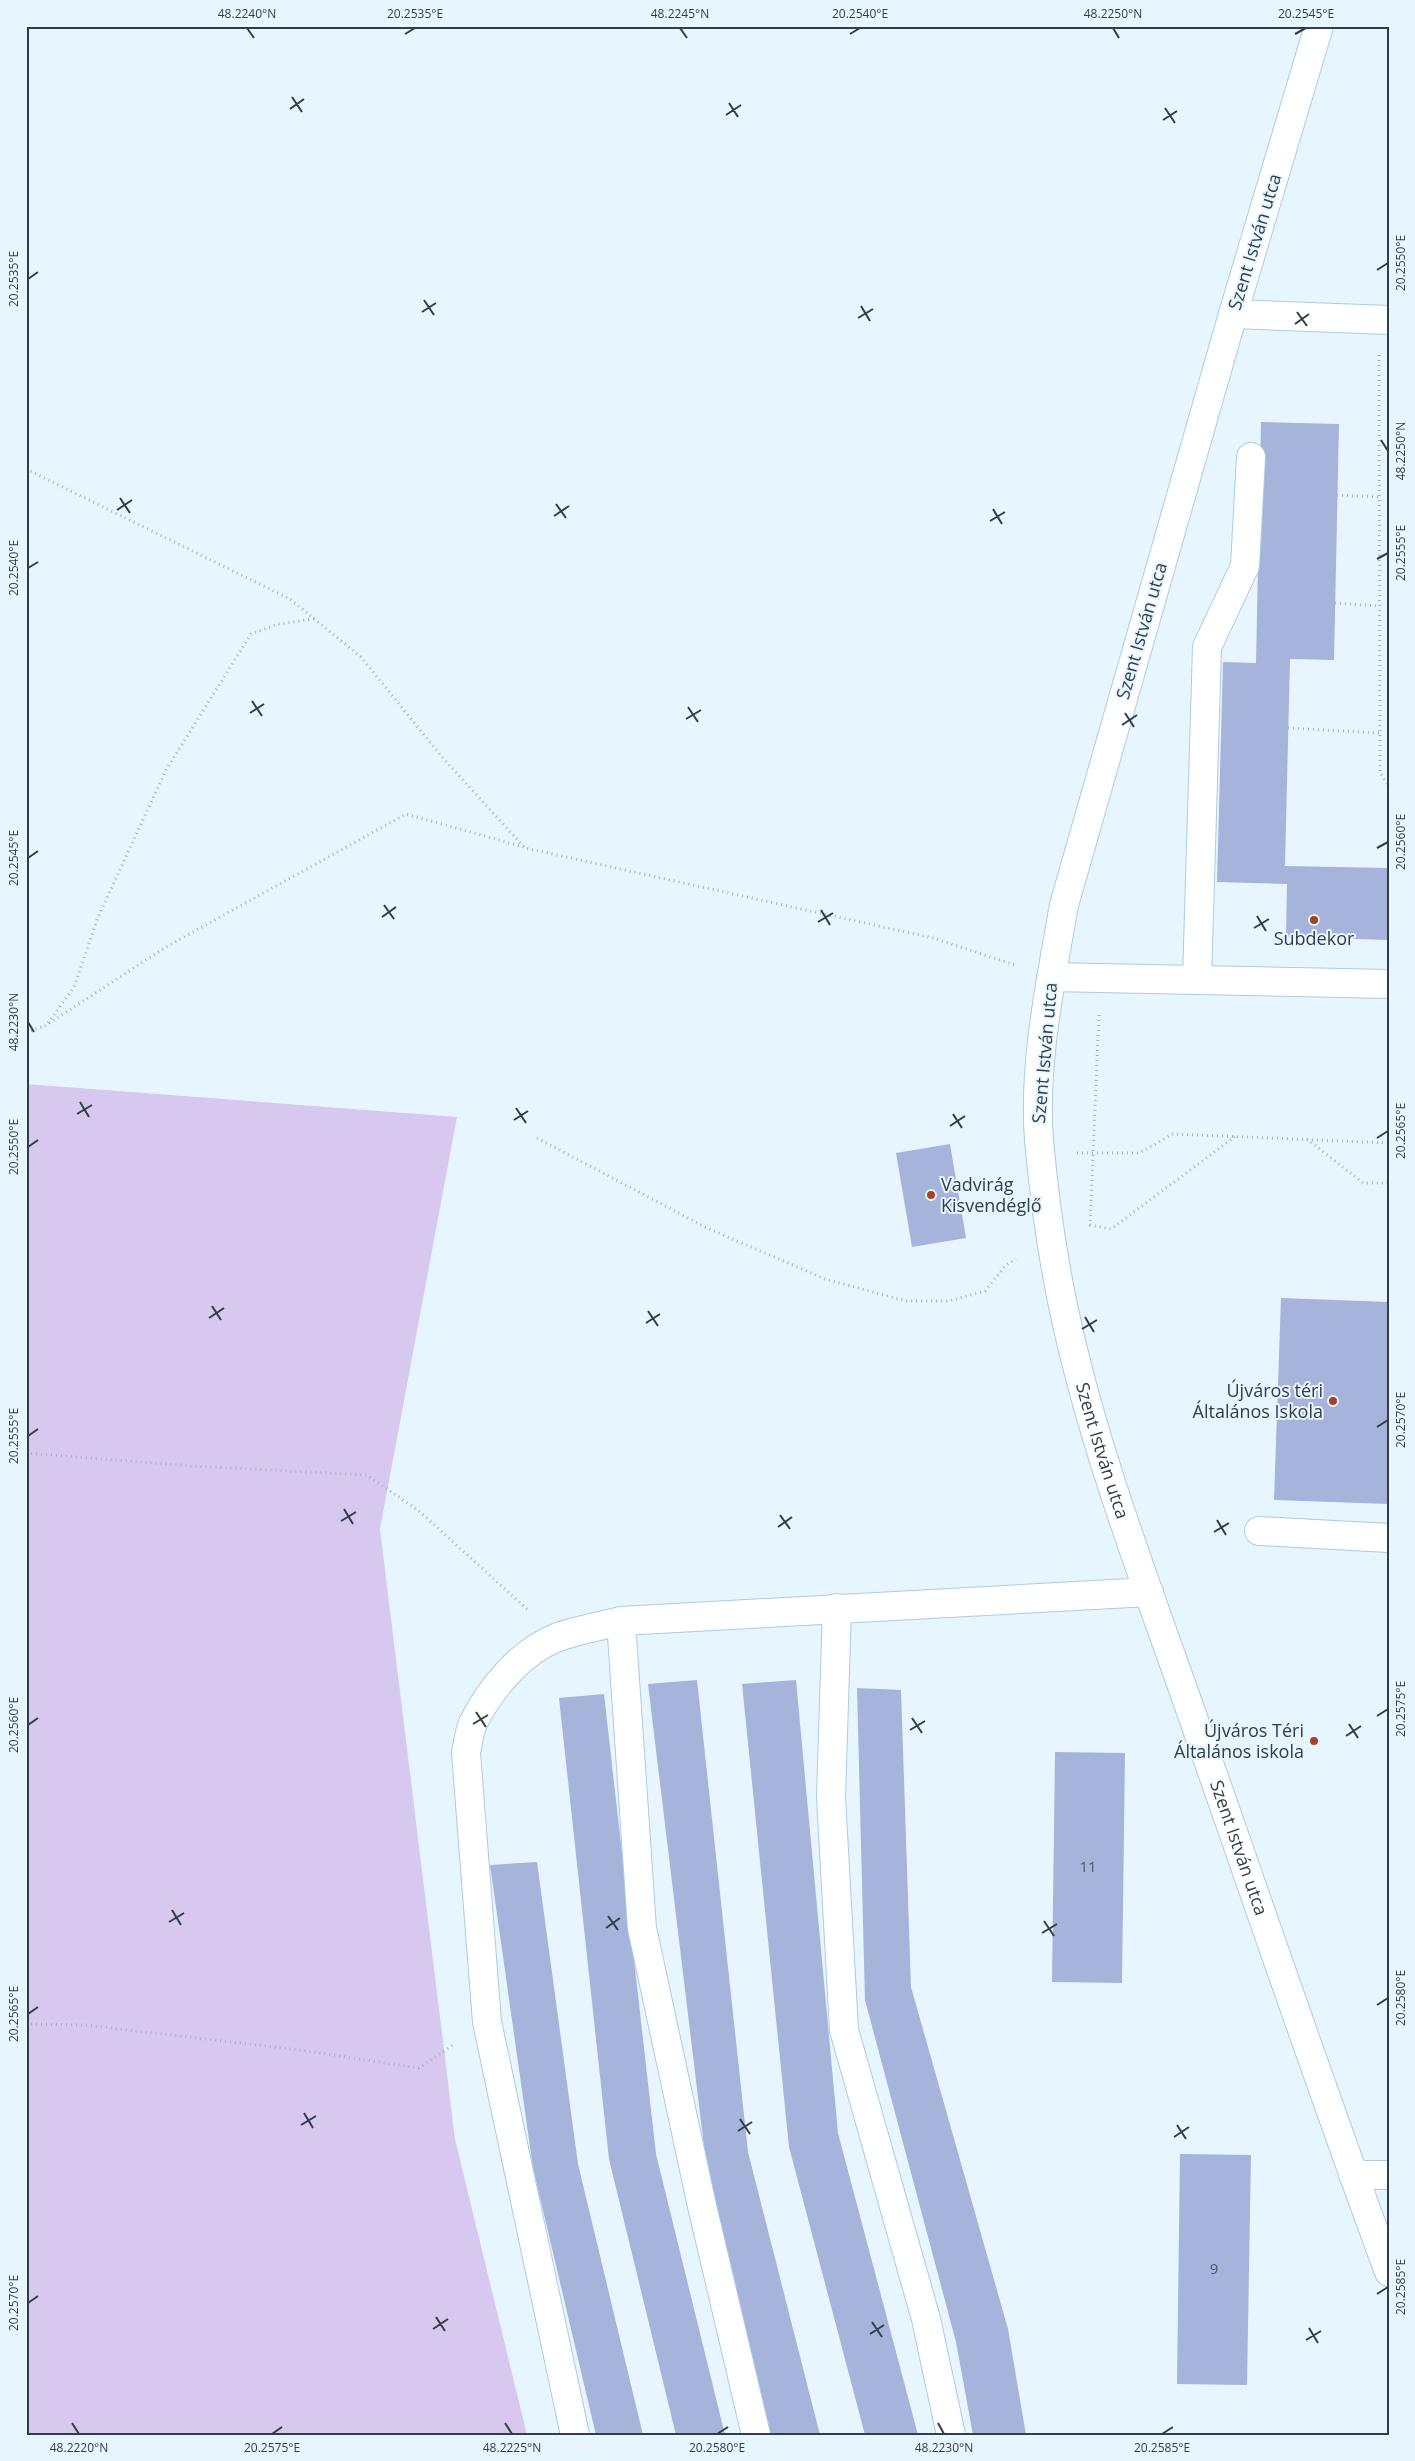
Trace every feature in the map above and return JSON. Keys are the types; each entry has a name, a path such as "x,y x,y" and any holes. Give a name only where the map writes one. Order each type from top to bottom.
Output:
{"street":[{"name":"Szent István utca","path":"1320,26 1233,314 1064,906 1051,977 1038,1102 1041,1152 1052,1237 1063,1308 1081,1380 1149,1592 1353,2176 1389,2272"},
{"path":"1233,314 1384,320"},
{"path":"1197,980 1207,647 1245,566 1251,457"},
{"path":"1051,977 1389,984"},
{"path":"1259,1531 1389,1538"},
{"path":"575,2435 487,2022 466,1753 472,1725 487,1700 512,1669 536,1649 557,1638 621,1621 1149,1592"},
{"path":"837,1608 831,1797 844,2030 926,2319 951,2435"},
{"path":"621,1621 642,1928 702,2206 756,2435"},
{"path":"1353,2176 1389,2175"}],"path":[{"path":"1384,320 1379,606 1380,772 1389,786"},
{"path":"26,469 290,598 361,657 442,757 525,848"},
{"path":"1337,495 1380,497"},
{"path":"1335,603 1379,606"},
{"path":"45,1026 74,987 98,917 166,770 251,634 278,624 315,619"},
{"path":"1288,728 1380,733"},
{"path":"26,1032 45,1026 166,946 406,814 525,848 933,938 1051,977"},
{"path":"1100,979 1090,1225 1111,1230 1236,1136"},
{"path":"1041,1152 1139,1153 1173,1134 1389,1143"},
{"path":"537,1138 705,1227 825,1279 906,1301 949,1301 984,1291 1006,1265 1052,1237"},
{"path":"1307,1139 1363,1183 1389,1183"},
{"path":"26,1453 191,1466 367,1475 419,1511 557,1638"},
{"path":"26,2024 85,2025 300,2050 419,2068 487,2022"}],"shaded area":[{"path":"26,1084 457,1117 380,1529 455,2139 527,2435 26,2435"}],"building":[{"path":"1261,422 1339,424 1334,660 1290,659 1285,866 1389,868 1389,940 1286,937 1287,884 1217,882 1223,662 1256,663"},
{"name":"Vadvirág Kisvendéglő","path":"950,1144 966,1238 912,1247 896,1153"},
{"name":"Újváros téri Általános Iskola","path":"1281,1298 1389,1302 1389,1504 1274,1500"},
{"path":"697,1680 748,2152 820,2435 771,2435 706,2163 648,1684"},
{"path":"796,1680 838,2133 918,2435 865,2435 789,2147 742,1684"},
{"path":"857,1688 901,1690 911,1987 1008,2329 1026,2435 973,2435 956,2342 865,2000"},
{"path":"604,1694 656,2154 725,2435 676,2435 609,2159 559,1698"},
{"path":"1055,1752 1125,1753 1122,1983 1052,1982"},
{"path":"537,1862 578,2164 643,2435 596,2435 533,2168 490,1865"},
{"path":"1180,2154 1251,2155 1247,2385 1177,2384"}],"place":[{"name":"Subdekor","path":"1314,920"},
{"name":"Vadvirág Kisvendéglő","path":"931,1195"},
{"name":"Újváros téri Általános Iskola","path":"1333,1401"},
{"name":"Újváros Téri Általános iskola","path":"1314,1741"}]}
